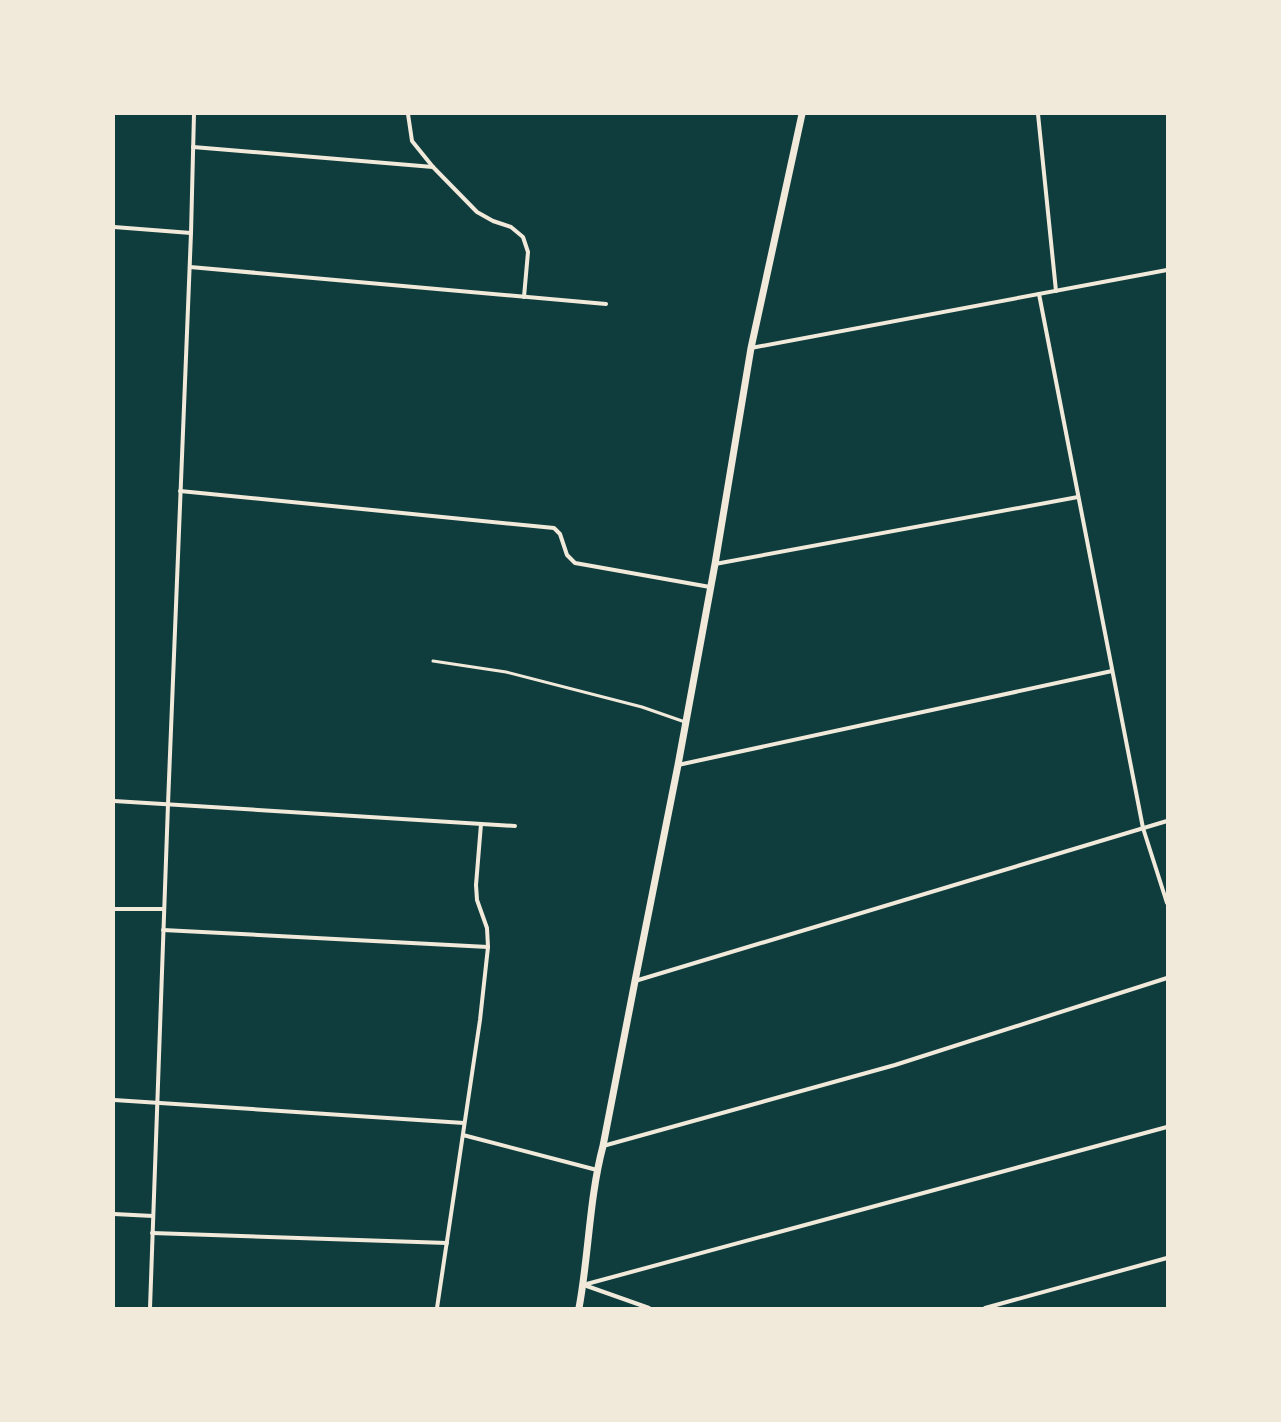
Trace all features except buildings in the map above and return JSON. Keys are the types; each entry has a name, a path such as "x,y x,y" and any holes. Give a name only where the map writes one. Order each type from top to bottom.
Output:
{"street":[{"path":"150,1308 163,930 190,267 194,114"},
{"path":"408,114 412,142 433,167 477,212 492,222 511,227 523,237 528,252 524,297"},
{"path":"579,1308 597,1170 678,765 715,564 751,348 802,114"},
{"path":"1038,114 1056,291"},
{"path":"193,146 433,167"},
{"path":"114,227 191,233"},
{"path":"190,267 606,304"},
{"path":"751,348 1167,270"},
{"path":"1039,294 1143,828 1167,903"},
{"path":"180,491 554,528 560,534 567,555 575,563 710,587"},
{"path":"715,564 1078,497"},
{"path":"678,765 1112,671"},
{"path":"114,801 516,826"},
{"path":"635,981 1167,820"},
{"path":"437,1308 480,1020 488,947 487,928 477,900 481,824"},
{"path":"114,909 164,909"},
{"path":"163,930 488,947"},
{"path":"603,1146 895,1065 1167,978"},
{"path":"114,1100 464,1123"},
{"path":"583,1285 1167,1127"},
{"path":"463,1135 597,1170"},
{"path":"114,1214 153,1216"},
{"path":"152,1233 447,1242"},
{"path":"985,1308 1167,1258"},
{"path":"583,1285 649,1308"}],"lane":[{"path":"433,661 506,672 642,706 686,722"}]}
